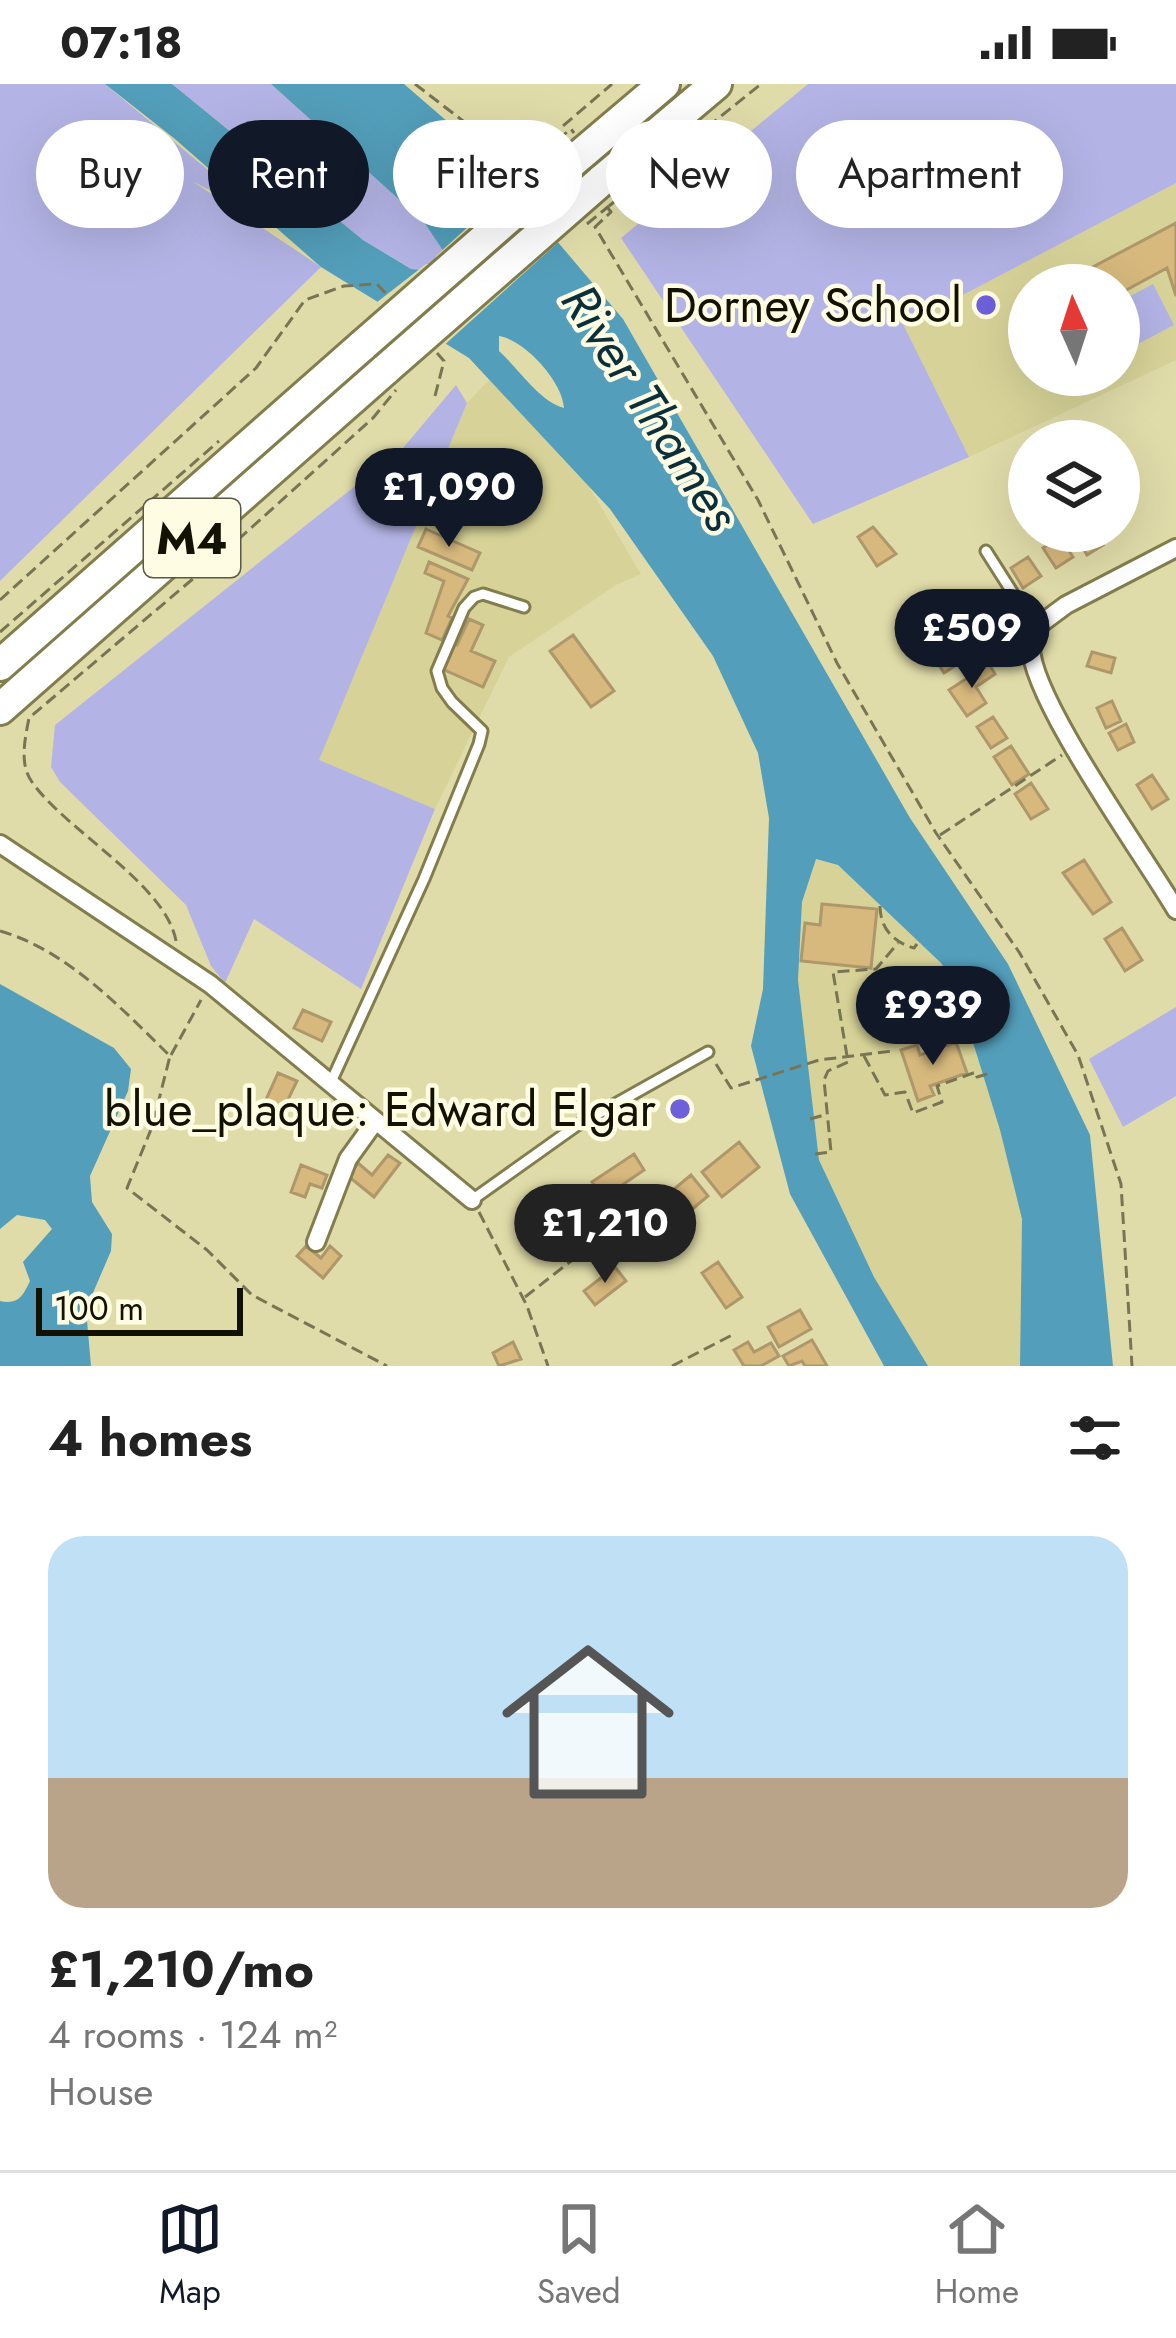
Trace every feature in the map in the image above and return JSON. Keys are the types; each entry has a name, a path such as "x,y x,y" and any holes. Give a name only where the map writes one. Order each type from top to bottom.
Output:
{"highway":[{"name":"M4","path":"582,141 664,84"},
{"name":"M4","path":"681,120 716,84"},
{"name":"M4","path":"0,709 606,198"},
{"name":"M4","path":"0,665 363,345 488,228"}],"street":[{"path":"1176,548 1066,605 1035,628 1031,649 1037,673 1075,748 1176,910"},
{"path":"0,844 180,962 472,1200"},
{"path":"316,1242 347,1160 374,1123"}],"lane":[{"path":"986,551 1035,628"},
{"path":"331,1082 424,879 479,744 482,730 452,702 437,671 464,608 474,597 483,594 524,607"},
{"path":"472,1200 576,1126 708,1052"}],"path":[{"path":"416,84 463,120"},
{"path":"571,120 612,84"},
{"path":"712,120 761,84"},
{"path":"606,217 595,227 758,500 836,663 938,836 1019,952 1078,1055 1120,1184 1132,1366"},
{"path":"0,600 256,368 305,300 344,286 377,284 391,299"},
{"path":"431,346 444,361 435,396"},
{"path":"180,962 173,927 137,882 30,780 23,747 29,718 373,418 396,393 392,376"},
{"path":"938,836 1075,748"},
{"path":"880,906 882,923 898,944 914,948 916,944"},
{"path":"0,931 25,938 110,997 170,1056"},
{"path":"815,1154 831,1152 824,1080 828,1071 848,1061 833,972 875,969 898,944"},
{"path":"209,984 170,1056 152,1127 127,1188 207,1250 252,1295 387,1366"},
{"path":"708,1052 730,1088 819,1060 893,1051"},
{"path":"863,1053 885,1095 905,1092 913,1113 942,1102 937,1086 976,1072 976,1078 991,1073"},
{"path":"810,1119 825,1115"},
{"path":"472,1200 524,1299 548,1366"},
{"path":"524,1299 585,1250"},
{"path":"672,1366 734,1334"}],"shaded area":[{"path":"0,84 105,84 148,120 36,120 36,228 184,228 184,150 208,170 208,189 192,181 208,192 208,228 262,228 321,267 0,581"},
{"path":"172,84 271,84 311,120 216,120"},
{"path":"808,84 1176,84 1176,183 1022,264 1008,264 1008,271 904,326 969,457 813,524 621,238 633,228 772,228 772,120 764,120"},
{"path":"369,172 393,194 393,228 428,228 445,252 436,271 411,269 348,228 369,228"},
{"name":"Dorney School","path":"1176,183 1176,360 1140,377 1140,264 1022,264"},
{"name":"Dorney School","path":"1008,271 1008,396 1099,396 1048,420 1008,420 1008,439 969,457 904,326"},
{"path":"1153,284 1174,325 1140,343 1140,291"},
{"path":"493,376 588,485 641,574 616,585 509,657 435,809 318,760 467,403"},
{"path":"456,385 467,403 319,760 435,809 361,989 254,919 225,983 211,966 186,905 60,782 51,767 55,725 403,448"},
{"path":"815,859 838,865 941,963 955,984 1022,1219 1020,1366 928,1366 874,1277 819,1160 798,980 802,902"},
{"path":"1176,1007 1176,1096 1123,1127 1089,1059"}],"water":[{"path":"105,84 172,84 216,120 208,120 208,168 184,147 184,120 151,120"},
{"path":"271,84 404,84 446,120 393,120 393,194 369,172 369,120 311,120"},
{"name":"River Thames","path":"277,228 348,228 411,269 436,271 444,252 428,228 546,228 623,319 910,818 1008,964 1090,1135 1113,1366 1020,1366 1022,1219 955,984 941,963 838,865 816,859 802,902 798,980 819,1160 874,1277 928,1366 884,1366 790,1194 751,1046 763,989 769,818 758,753 713,656 610,509 469,358 321,267","holes":["499,336 520,345 550,375 564,408 538,392 499,351"]},
{"path":"0,984 114,1048 131,1069 128,1091 90,1176 92,1202 112,1234 111,1251 86,1309 91,1366 0,1366 0,1301 11,1302 22,1295 30,1281 23,1262 52,1229 45,1220 17,1215 0,1229"}],"pier":[{"path":"467,228 554,228 563,238 441,348 372,306 432,264"}],"building":[{"path":"1176,223 1176,296 1167,268 1140,283 1140,264 1098,264"},
{"path":"873,527 896,554 877,566 858,537"},
{"path":"426,529 480,553 472,570 418,547"},
{"path":"1046,552 1070,552 1073,557 1056,568"},
{"path":"1028,557 1041,576 1023,588 1011,568"},
{"path":"429,562 468,579 448,616 452,618 442,640 426,633 444,581 425,573"},
{"path":"923,606 931,619 940,613 947,625 925,639 909,615"},
{"path":"469,619 483,625 471,651 495,661 483,687 440,668 451,642 457,645"},
{"path":"573,635 614,691 591,707 550,651"},
{"path":"945,637 961,662 944,673 928,648"},
{"path":"1092,652 1115,658 1111,673 1087,666"},
{"path":"989,664 995,674 976,687 986,703 967,716 949,690"},
{"path":"1112,701 1121,721 1106,728 1097,708"},
{"path":"993,717 1007,738 991,748 977,727"},
{"path":"1126,724 1134,742 1118,750 1109,733"},
{"path":"1011,746 1029,774 1012,785 994,757"},
{"path":"1152,775 1168,799 1152,809 1137,785"},
{"path":"1031,783 1048,809 1031,819 1015,794"},
{"path":"1084,860 1111,902 1093,914 1063,873"},
{"path":"822,904 877,909 871,968 801,961 805,923 820,925"},
{"path":"1122,928 1142,960 1125,971 1105,939"},
{"path":"303,1010 331,1022 322,1041 294,1028"},
{"path":"956,1042 967,1073 930,1086 934,1095 918,1101 901,1050 917,1045 920,1055"},
{"path":"278,1073 297,1081 283,1110 265,1102"},
{"path":"739,1142 759,1167 722,1197 702,1172"},
{"path":"634,1154 644,1170 603,1198 592,1182"},
{"path":"388,1155 400,1163 374,1197 348,1176 358,1163 372,1175"},
{"path":"301,1165 327,1175 322,1188 310,1184 305,1197 291,1192"},
{"path":"691,1175 708,1196 690,1211 673,1190"},
{"path":"306,1246 321,1258 330,1246 341,1256 323,1278 297,1256"},
{"path":"718,1262 742,1297 726,1308 702,1273"},
{"path":"615,1267 626,1281 595,1305 584,1291"},
{"path":"800,1310 811,1329 779,1347 768,1327"},
{"path":"812,1340 827,1366 805,1366 802,1361 789,1366 783,1356"},
{"path":"513,1342 521,1359 499,1366 493,1353"},
{"path":"748,1342 754,1352 771,1343 779,1356 761,1366 744,1366 734,1350"}],"place":[{"name":"Dorney School","path":"986,305"},
{"name":"blue_plaque: Edward Elgar","path":"680,1109"}]}
